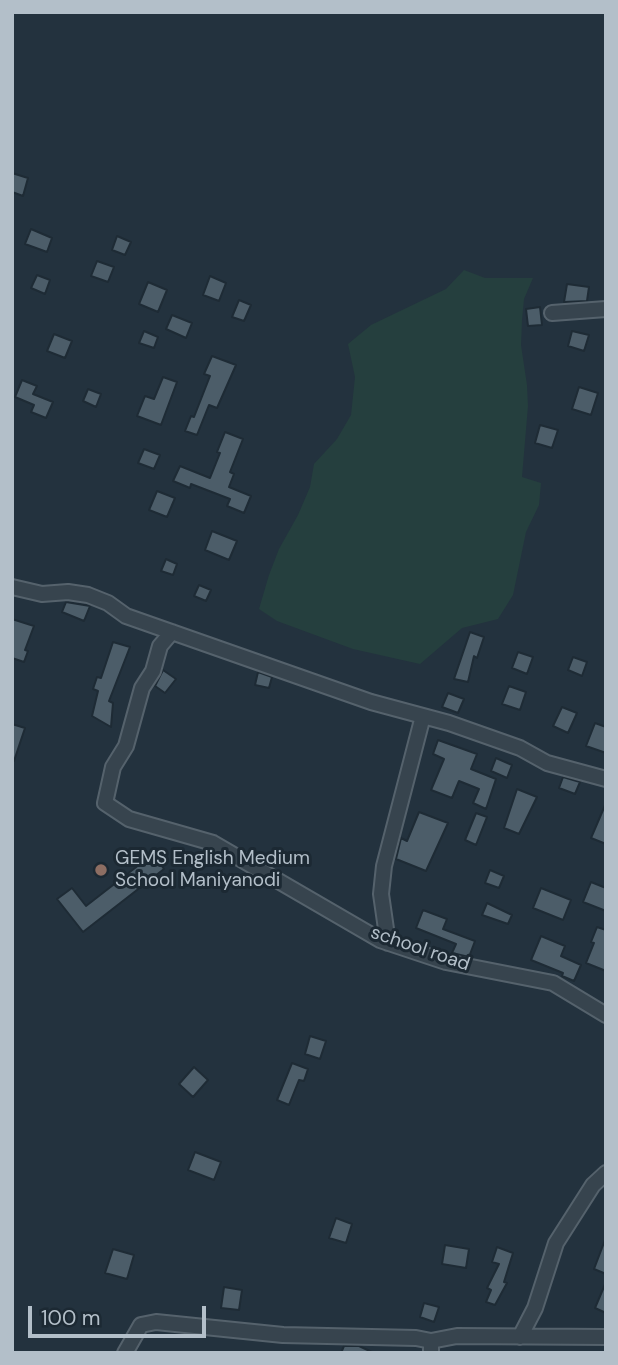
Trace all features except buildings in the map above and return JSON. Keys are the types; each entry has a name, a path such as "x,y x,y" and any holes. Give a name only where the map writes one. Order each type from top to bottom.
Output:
{"street":[{"path":"552,313 606,309"},
{"path":"12,587 42,594 68,592 88,595 108,603 126,616 371,702 520,748 547,762 606,779"},
{"name":"school road","path":"172,632 160,646 153,671 142,688 126,746 113,767 105,803 129,819 213,843 380,940 446,961 553,983 606,1015"},
{"path":"388,943 381,894 384,866 423,716"},
{"path":"520,1337 535,1308 556,1243 593,1185 606,1173"},
{"path":"125,1353 141,1325 156,1322 283,1335 404,1338 431,1347 457,1336 606,1337"}],"green space":[{"path":"464,270 485,278 533,278 524,299 522,320 521,345 528,406 522,477 541,483 539,505 526,532 513,595 498,619 462,628 420,664 353,649 277,621 259,609 269,575 310,487 314,464 337,439 351,415 355,377 348,344 371,325 446,289"}],"place":[{"name":"GEMS English Medium School Maniyanodi","path":"101,870"}]}
